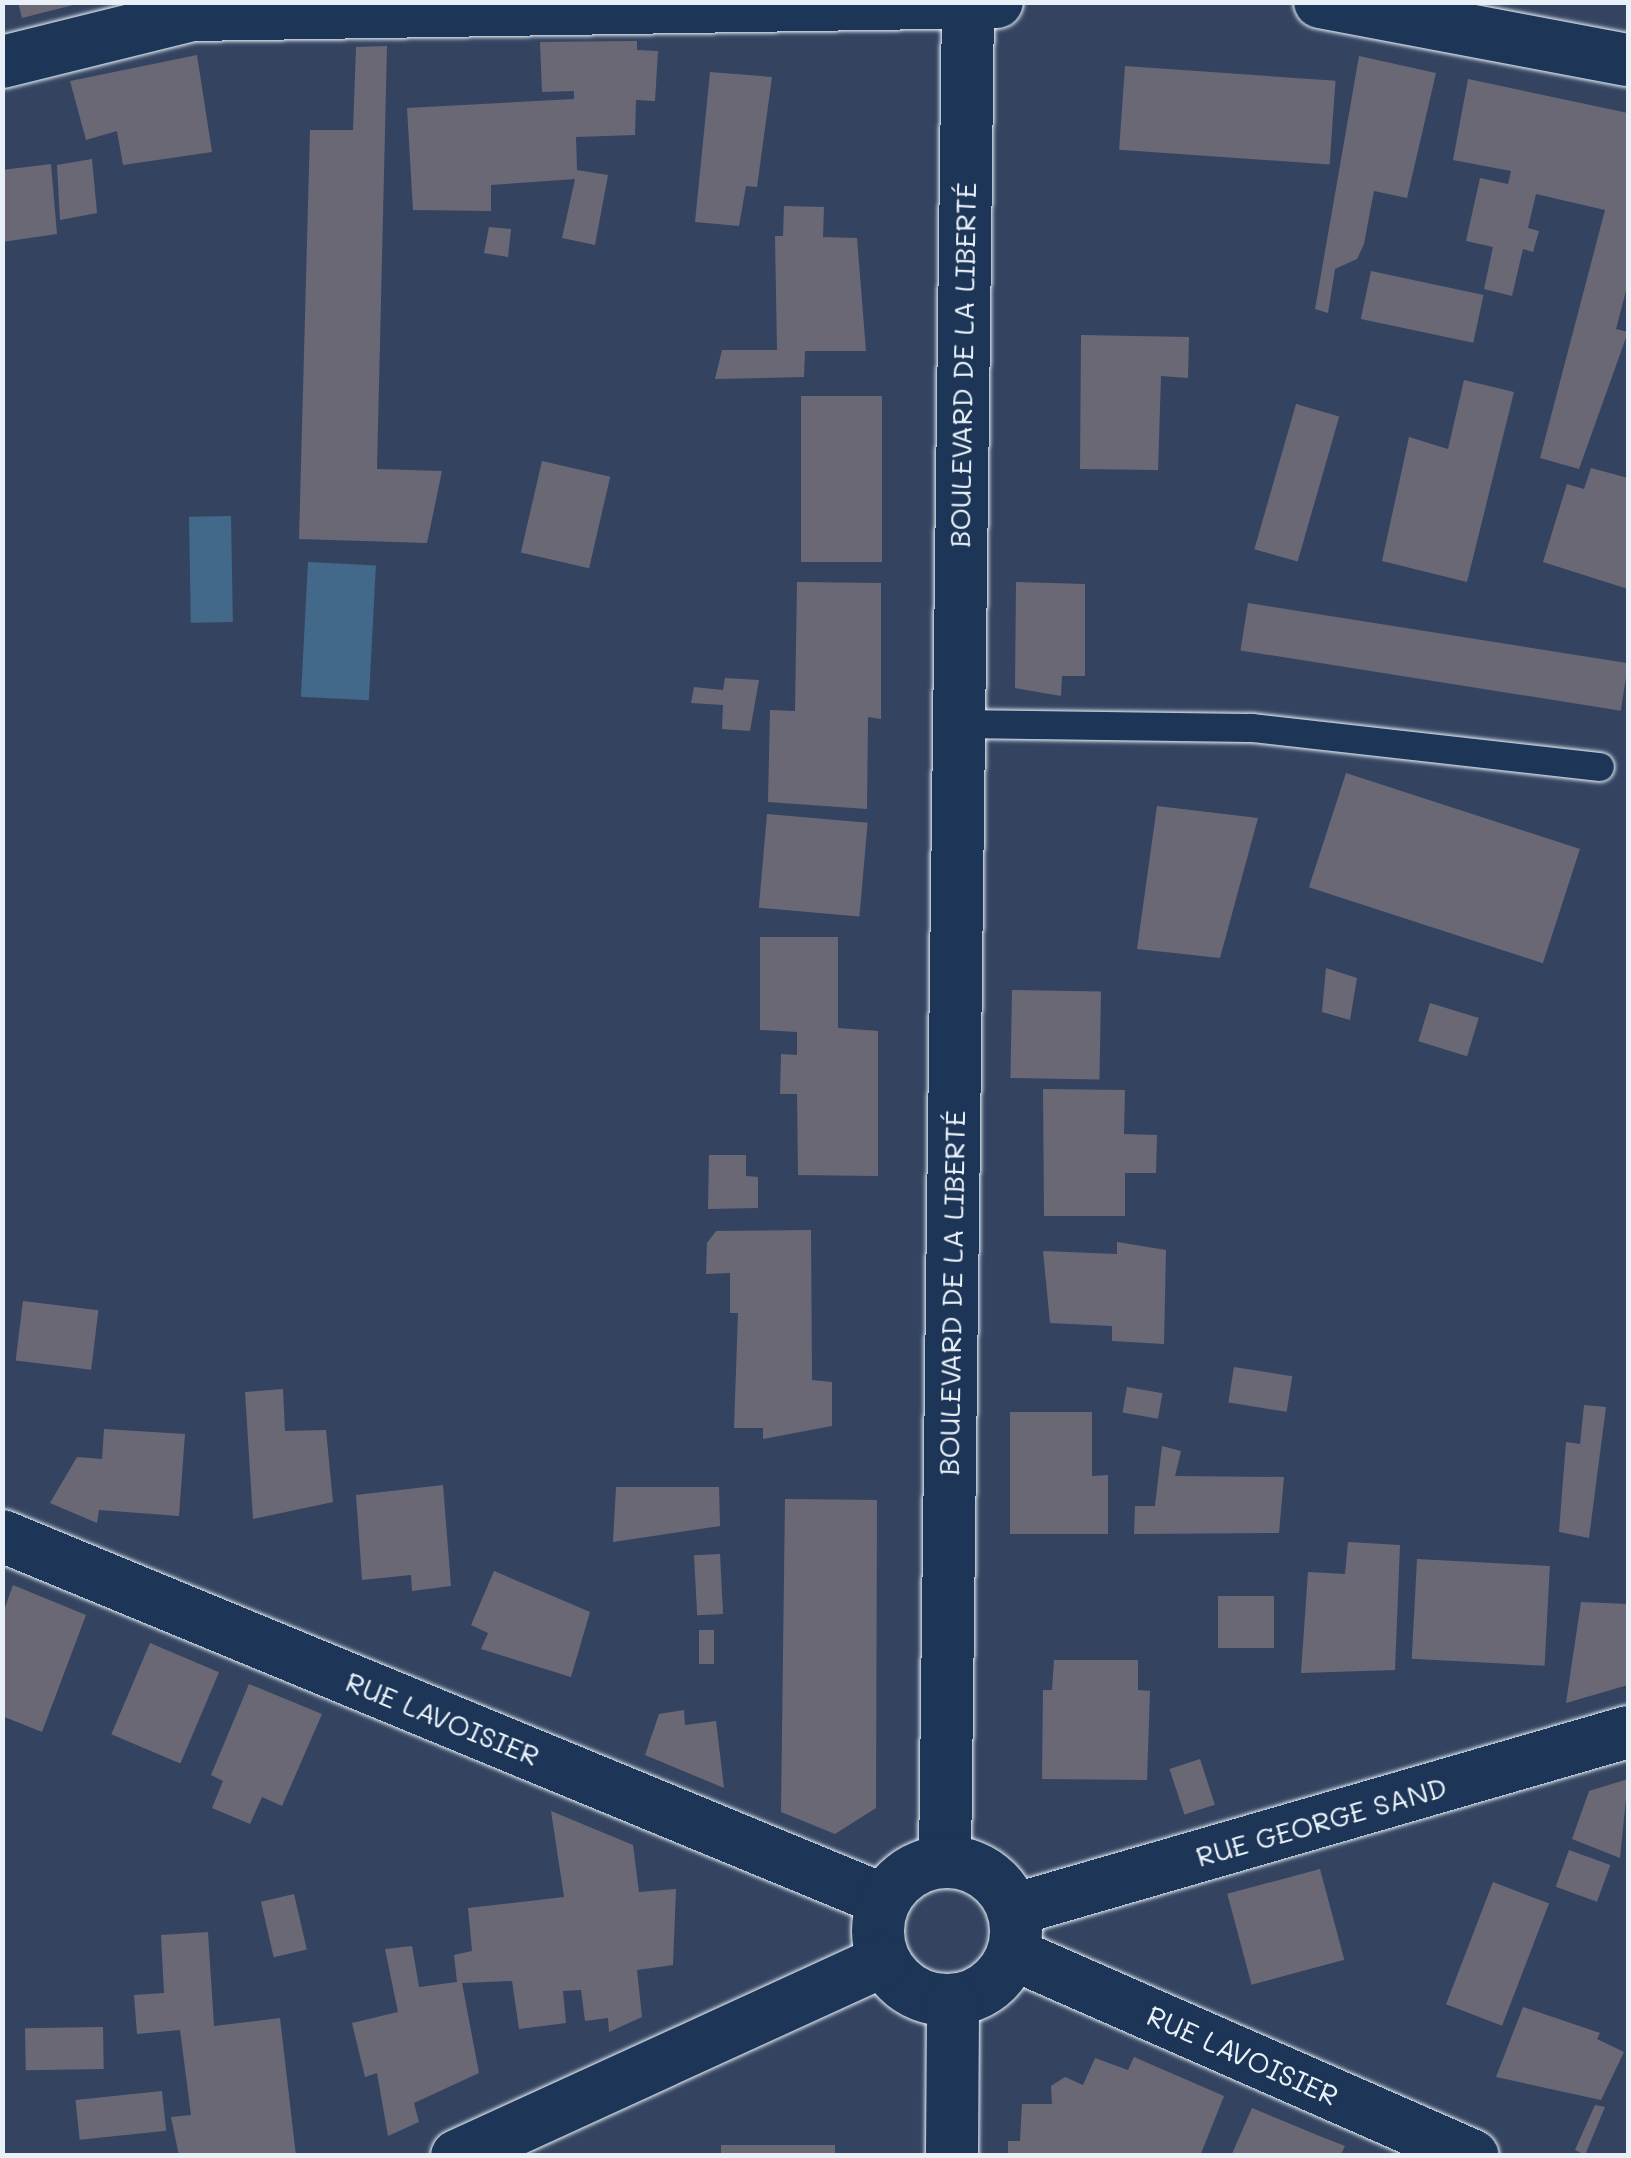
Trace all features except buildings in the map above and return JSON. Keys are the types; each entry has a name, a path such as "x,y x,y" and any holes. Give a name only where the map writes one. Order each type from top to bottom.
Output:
{"street":[{"path":"1320,2 1628,60"},
{"path":"2,62 192,15 982,4"},
{"name":"BOULEVARD DE LA LIBERTÉ","path":"944,1861 956,724 982,4"},
{"name":"RUE LAVOISIER","path":"2,1536 884,1900"},
{"name":"RUE GEORGE SAND","path":"1013,1932 1628,1732"},
{"path":"944,1861 987,1874 1013,1932 990,1986 953,2001 912,1992 884,1961 884,1900 909,1872 944,1861"},
{"name":"RUE LAVOISIER","path":"1013,1932 1473,2156"},
{"path":"456,2156 884,1961"},
{"path":"952,2156 953,2001"}],"lane":[{"path":"956,724 1252,728 1600,767"}],"water":[{"path":"231,516 233,622 191,623 189,517"},
{"path":"308,562 376,566 369,700 301,697"}]}
